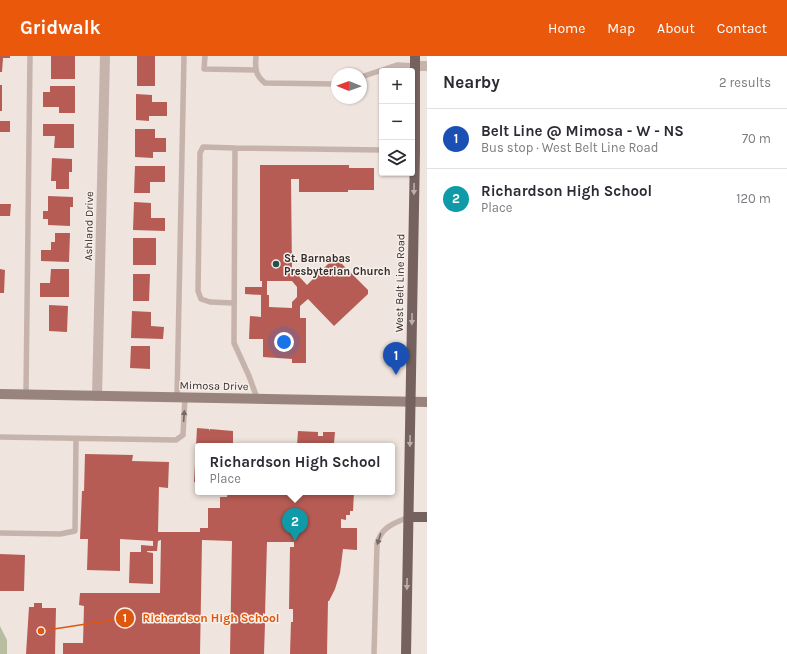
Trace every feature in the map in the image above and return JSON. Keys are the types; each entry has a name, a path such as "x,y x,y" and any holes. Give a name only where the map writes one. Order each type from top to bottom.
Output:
{"main road":[{"name":"West Belt Line Road","path":"413,140 415,61"},
{"name":"West Belt Line Road","path":"406,654 413,176"},
{"path":"408,517 427,517"}],"street":[{"name":"Ashland Drive","path":"97,396 105,56"},
{"path":"415,61 427,66"},
{"name":"Mimosa Drive","path":"0,394 427,402"}],"lane":[{"path":"26,394 30,56"},
{"path":"0,437 176,440 183,435 181,397 184,56"},
{"path":"204,56 204,69 255,70"},
{"path":"256,56 255,70 259,78 266,83 331,84"},
{"path":"367,75 415,61"},
{"path":"233,304 210,302 201,299 198,291 200,153 203,147 379,150"},
{"path":"235,148 234,343 257,398"},
{"path":"0,533 60,534 74,531 76,439"},
{"path":"374,654 378,536 382,530 388,526 408,517"}],"green space":[{"path":"0,626 7,640 7,654 0,654"}],"building":[{"path":"0,56 10,56 10,58 3,58 2,72 0,72"},
{"path":"51,56 75,56 75,79 51,79"},
{"path":"137,56 155,56 155,86 137,86"},
{"path":"0,85 2,85 2,111 0,111"},
{"path":"50,86 75,86 75,113 59,113 59,107 43,107 43,92 50,92"},
{"path":"136,94 152,95 152,102 167,102 167,116 149,116 149,121 136,120"},
{"path":"0,121 10,121 10,132 0,132"},
{"path":"43,124 74,124 74,148 54,148 55,136 43,136"},
{"path":"135,129 155,129 155,138 166,138 166,152 153,152 153,158 135,157"},
{"path":"52,158 72,159 72,172 69,172 69,189 56,189 56,181 51,181"},
{"name":"St. Barnabas Presbyterian Church","path":"260,165 349,165 349,168 374,168 374,190 348,190 348,192 299,192 299,179 291,179 292,271 294,271 307,285 335,257 368,290 368,294 334,326 308,299 300,306 300,318 306,318 306,363 292,363 292,359 263,357 263,339 249,339 250,316 261,317 261,295 245,294 245,287 262,287 262,281 260,281","holes":["267,281 292,281 297,287 297,297 292,302 292,308 269,307"]},
{"path":"135,166 165,166 165,182 150,182 150,193 134,193"},
{"path":"48,196 73,197 73,207 70,207 70,226 48,225 48,219 43,219 43,211 48,211"},
{"path":"134,202 151,203 151,218 165,218 165,231 133,230"},
{"path":"0,204 11,204 10,216 0,216"},
{"path":"55,233 70,233 69,262 41,261 41,250 51,250 51,242 55,242"},
{"path":"133,238 156,238 156,265 133,265"},
{"path":"0,269 5,270 4,293 0,293"},
{"path":"51,269 69,269 69,297 40,297 40,283 50,283"},
{"path":"133,274 150,274 149,301 133,301"},
{"path":"49,305 68,306 67,332 49,331"},
{"path":"132,311 151,312 151,326 164,327 163,339 131,338"},
{"path":"131,346 150,346 150,369 130,368"},
{"path":"197,428 209,429 210,431 210,429 233,431 233,443 196,443"},
{"path":"298,431 318,432 318,436 323,436 323,432 335,432 334,443 297,443"},
{"path":"85,454 133,455 132,461 169,462 168,488 159,487 158,532 200,532 200,528 208,528 208,508 220,508 220,497 227,497 227,495 354,495 353,511 350,511 350,515 346,515 346,520 341,519 341,528 357,528 357,550 343,549 340,573 335,589 328,601 327,654 290,654 293,609 289,609 290,547 294,547 294,542 267,542 265,614 263,613 263,623 265,623 264,654 230,654 232,541 202,540 200,654 63,654 63,643 83,643 84,606 79,605 80,593 160,593 161,540 158,541 157,551 147,551 153,553 153,584 129,583 130,552 141,552 141,545 153,546 153,541 120,539 120,571 87,570 88,539 80,539 82,491 84,491"},
{"path":"0,554 25,555 24,591 0,591"},
{"path":"34,603 42,603 42,608 56,608 55,654 26,654 29,607 34,607"}],"place":[{"name":"St. Barnabas Presbyterian Church","path":"276,264"},
{"name":"Belt Line @ Mimosa - W - NS","path":"396,375"},
{"name":"Richardson High School","path":"295,541"},
{"name":"Richardson High School","path":"41,631"}]}
